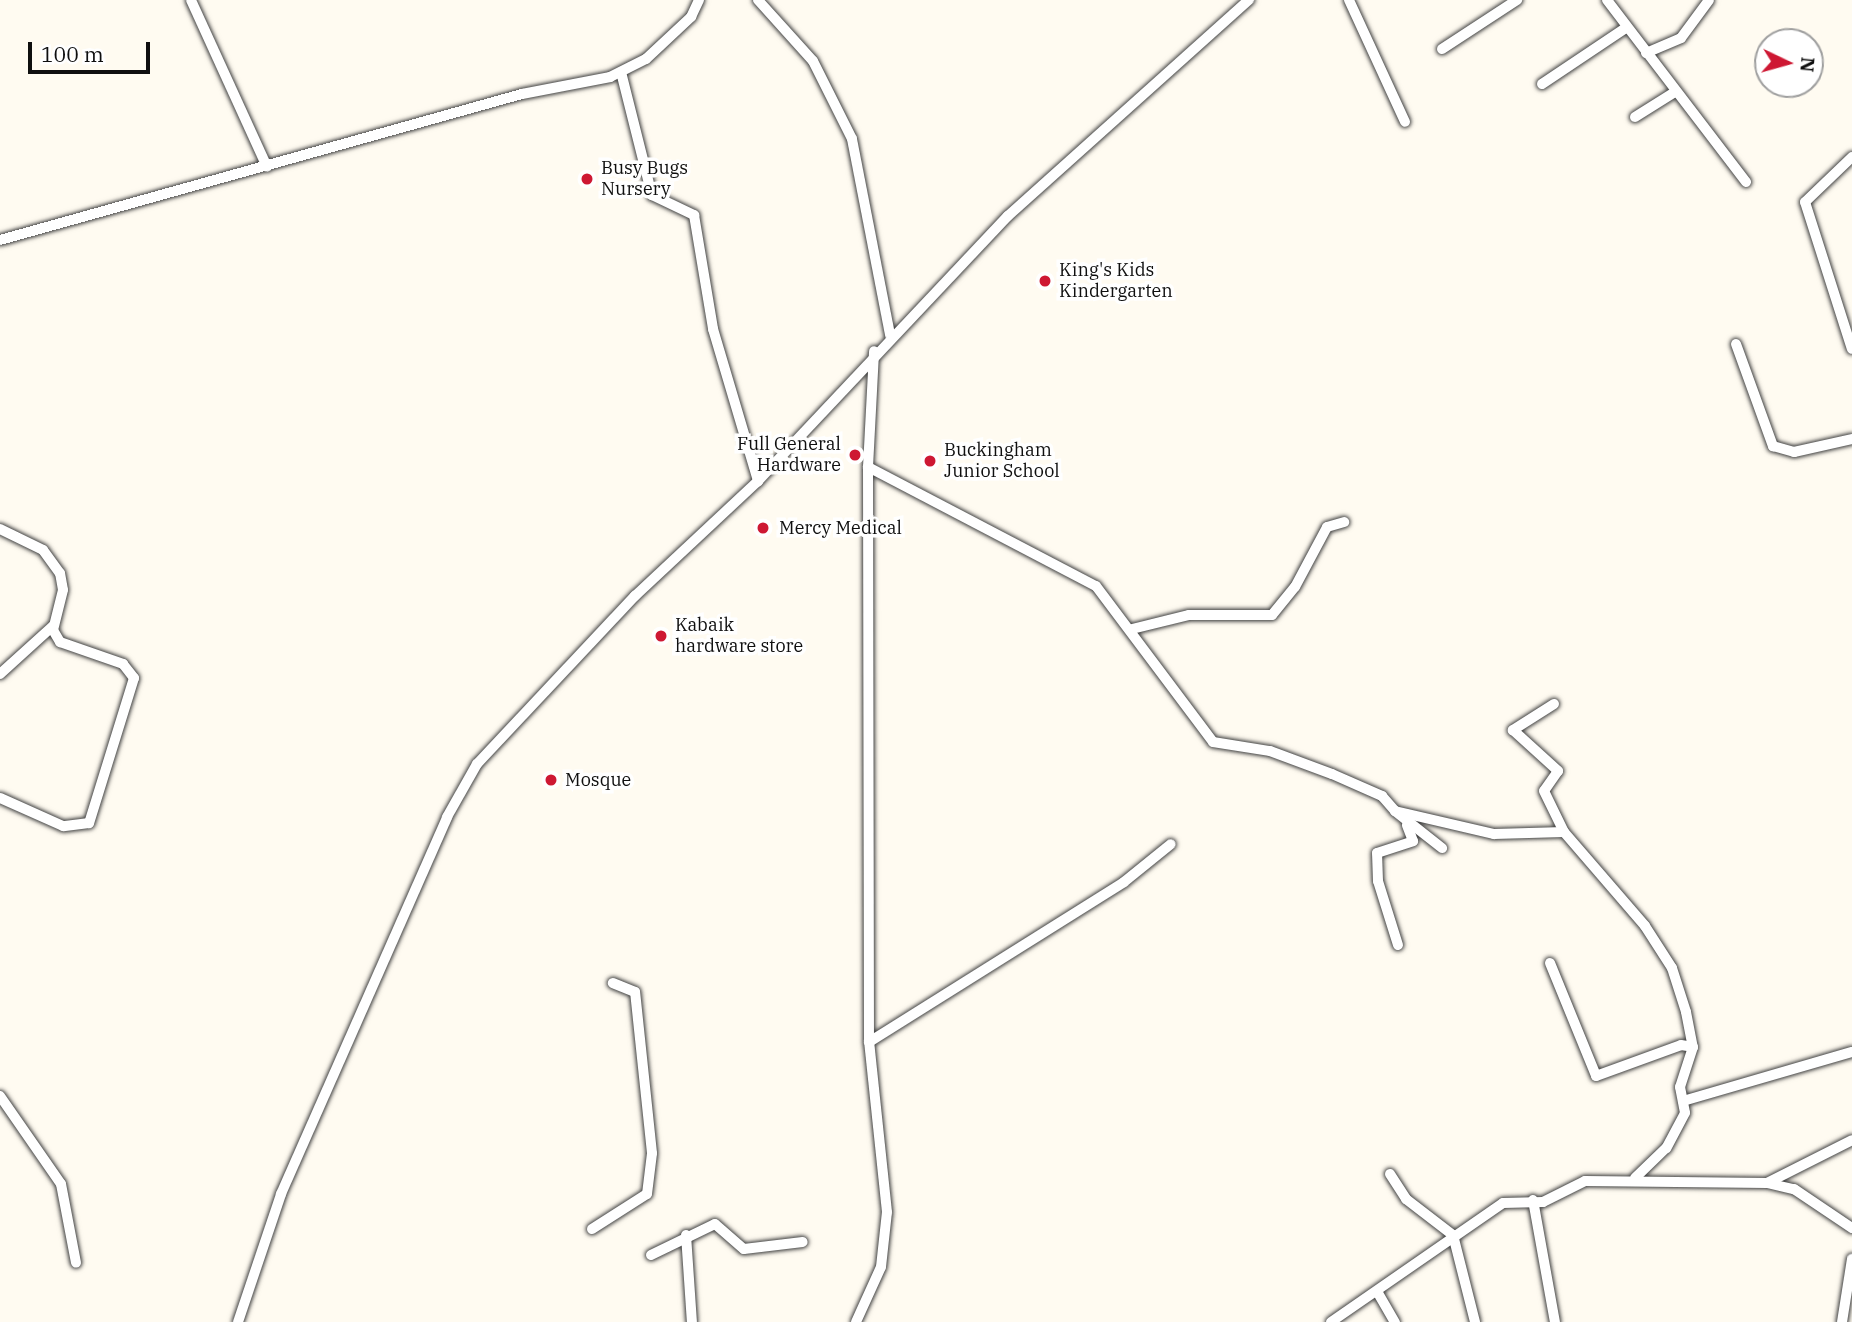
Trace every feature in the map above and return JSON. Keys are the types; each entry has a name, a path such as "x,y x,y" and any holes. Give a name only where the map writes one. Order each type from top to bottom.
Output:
{"street":[{"path":"191,0 267,167"},
{"path":"0,240 621,72 675,34 699,0"},
{"path":"758,0 813,61 852,139 890,335"},
{"path":"238,1322 281,1194 447,817 477,764 635,596 758,481 890,335 1096,132 1249,0"},
{"path":"1349,0 1405,121"},
{"path":"1442,49 1517,0"},
{"path":"1606,0 1746,182"},
{"path":"1646,52 1681,38 1709,0"},
{"path":"1542,84 1627,27"},
{"path":"621,72 652,195 694,215 713,329 758,481"},
{"path":"1635,117 1675,92"},
{"path":"1852,158 1805,202 1852,361"},
{"path":"1736,344 1773,446 1794,452 1852,439"},
{"path":"856,1322 881,1267 887,1212 869,1042 868,467 874,351"},
{"path":"868,467 1096,586 1132,628 1213,742 1270,751 1382,796 1407,825 1442,848"},
{"path":"1132,628 1189,615 1272,615 1295,587 1327,527 1344,522"},
{"path":"0,529 43,550 60,573 63,590 53,625 0,674"},
{"path":"0,798 63,826 89,823 96,813 134,678 123,664 65,646 53,625"},
{"path":"1554,704 1513,730 1558,771 1544,791 1564,832 1616,888 1672,968 1693,1047 1680,1087 1685,1113 1665,1148 1635,1178"},
{"path":"1395,811 1494,834 1564,832"},
{"path":"1398,945 1378,881 1377,853 1413,841 1407,825"},
{"path":"869,1042 1124,882 1171,844"},
{"path":"1550,963 1596,1076 1681,1045 1693,1047"},
{"path":"592,1229 647,1194 652,1153 635,992 613,983"},
{"path":"1683,1101 1852,1052"},
{"path":"0,1096 61,1184 76,1263"},
{"path":"1767,1183 1852,1140"},
{"path":"1390,1174 1406,1199 1453,1236 1475,1322"},
{"path":"1331,1322 1356,1300 1378,1293 1415,1258 1503,1203 1533,1200 1543,1202 1585,1181 1635,1178 1767,1183 1794,1189 1852,1228"},
{"path":"1533,1200 1555,1322"},
{"path":"651,1255 685,1235 715,1224 744,1249 803,1242"},
{"path":"685,1235 692,1322"},
{"path":"1842,1322 1849,1303 1852,1259"},
{"path":"1378,1293 1395,1322"}],"place":[{"name":"Busy Bugs Nursery","path":"587,179"},
{"name":"King's Kids Kindergarten","path":"1045,281"},
{"name":"Full General Hardware","path":"855,455"},
{"name":"Buckingham Junior School","path":"930,461"},
{"name":"Mercy Medical","path":"763,528"},
{"name":"Kabaik hardware store","path":"661,636"},
{"name":"Mosque","path":"551,780"}]}
